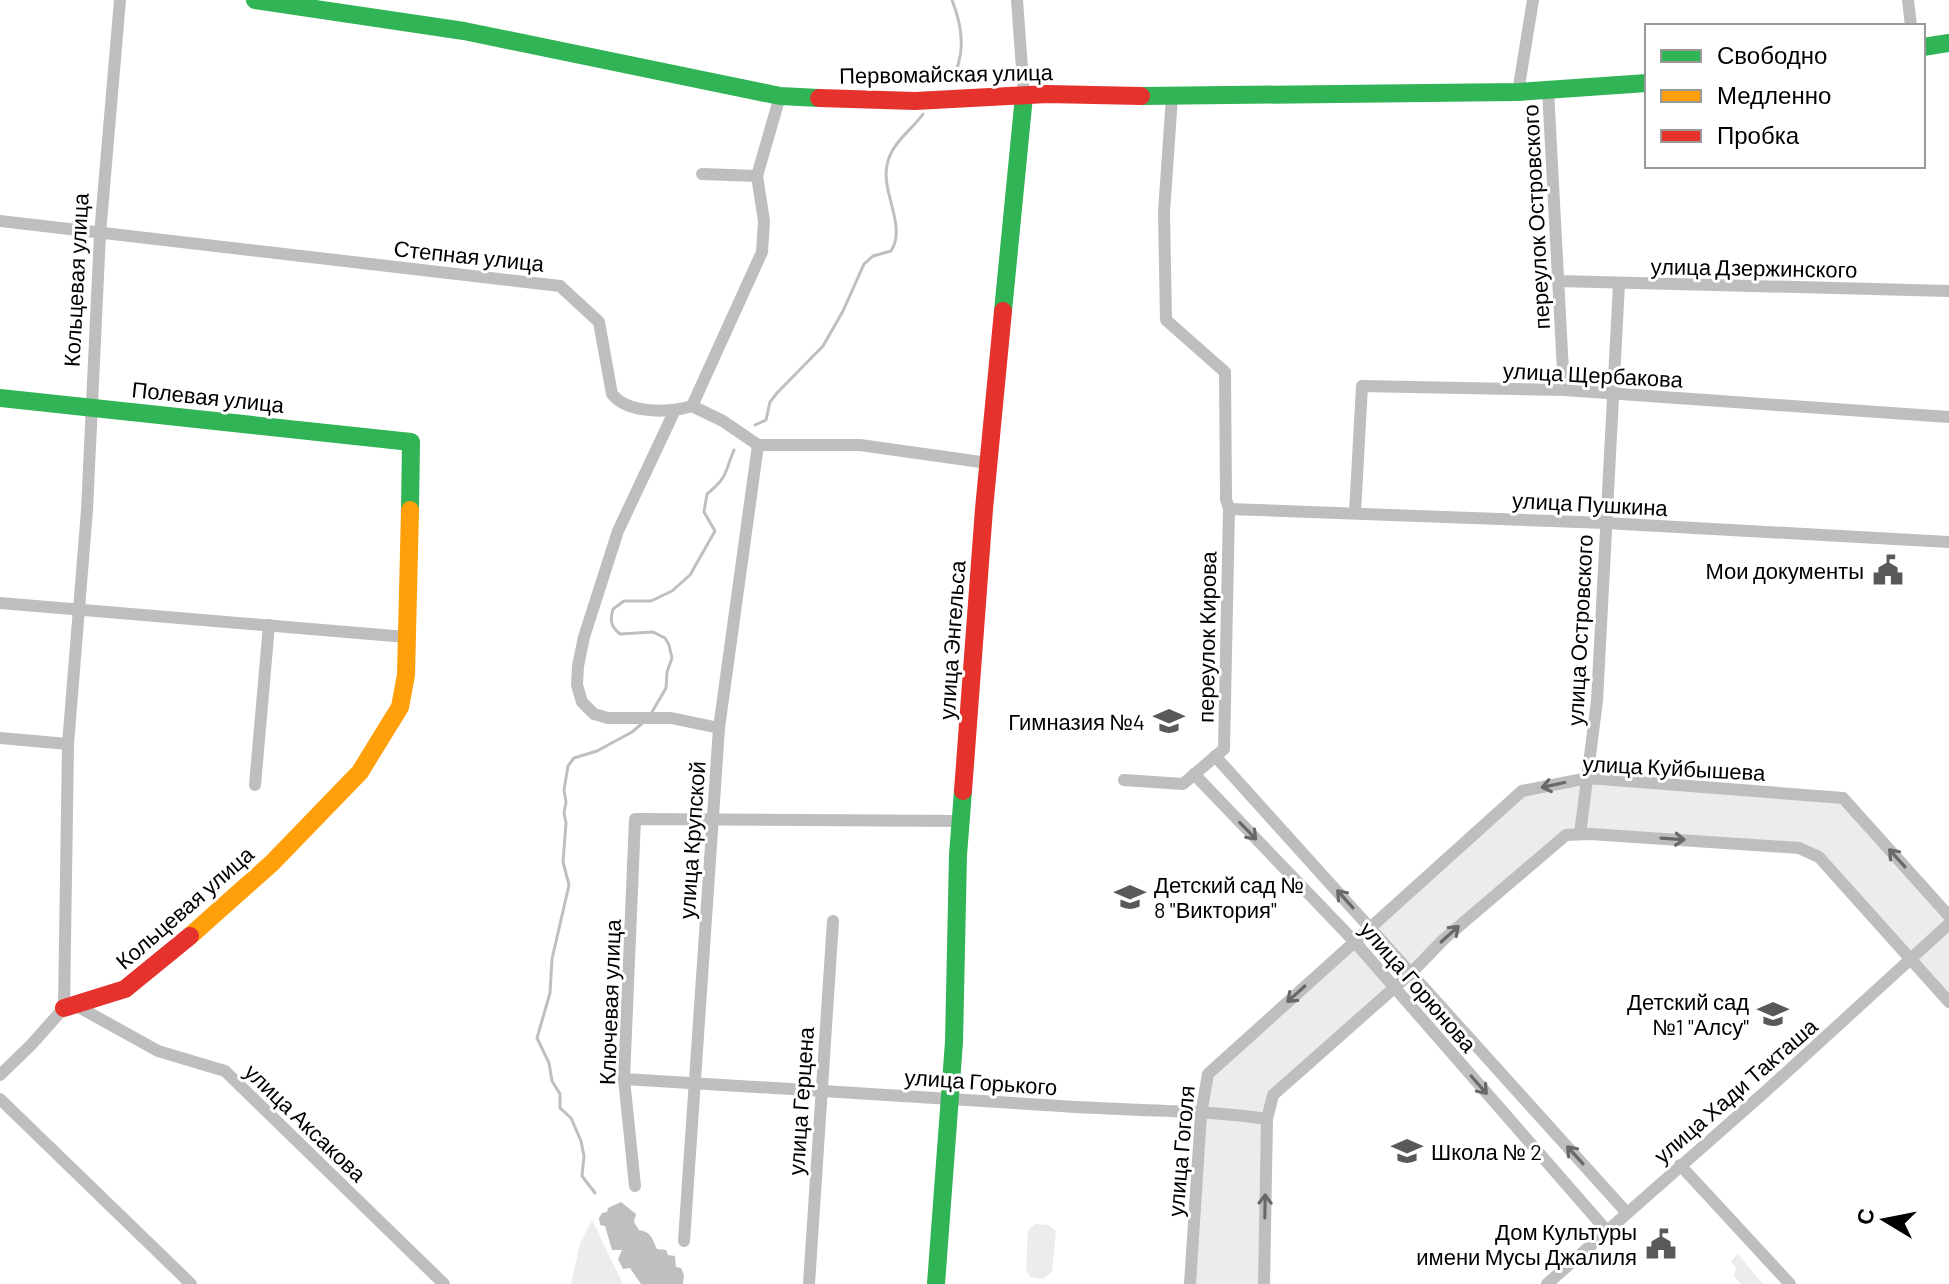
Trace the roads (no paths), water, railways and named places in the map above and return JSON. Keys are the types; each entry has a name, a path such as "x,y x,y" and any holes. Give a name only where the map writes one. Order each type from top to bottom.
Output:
{"street":[{"name":"Кольцевая улица","path":"120,0 100,234 87,510 68,744 69,1006 125,989 174,950 272,863 360,772 381,741 400,707 406,675 411,442"},
{"name":"Первомайская улица","path":"255,0 464,31 780,96 861,101 1024,96 1518,92 1645,83"},
{"name":"улица Энгельса","path":"936,1284 954,1042 958,855 988,463 1024,96 1017,0"},
{"path":"1518,92 1533,0"},
{"path":"1908,0 1911,24"},
{"path":"1925,47 1949,43"},
{"name":"переулок Островского","path":"1548,90 1564,390"},
{"path":"780,96 757,176 764,221 762,252 692,406 723,421 758,445 860,445 988,463"},
{"path":"1172,97 1164,212 1166,320 1225,372 1226,499 1229,509"},
{"path":"702,174 757,176"},
{"name":"Степная улица","path":"0,221 560,286 599,322 612,394 619,402 674,412 692,406"},
{"name":"улица Дзержинского","path":"1559,281 1949,291"},
{"name":"улица Островского","path":"1580,834 1597,701 1619,284"},
{"name":"улица Щербакова","path":"1355,513 1362,386 1564,390 1949,417"},
{"name":"Полевая улица","path":"0,398 411,442"},
{"path":"674,412 618,531 584,637 577,685 582,702 594,714 608,718 671,718 719,728"},
{"name":"улица Крупской","path":"684,1241 719,728 758,445"},
{"name":"улица Пушкина","path":"1229,509 1605,523 1949,542"},
{"name":"переулок Кирова","path":"1215,756 1224,749 1229,509"},
{"path":"0,603 406,637"},
{"path":"255,785 269,625"},
{"path":"0,738 68,744"},
{"path":"1124,780 1183,784 1215,756"},
{"name":"улица Горюнова","path":"1215,756 1627,1213"},
{"name":"улица Горюнова","path":"1194,774 1354,941 1607,1231"},
{"name":"улица Куйбышева","path":"1354,941 1522,791 1588,778 1843,798 1949,916"},
{"path":"713,818 962,821"},
{"name":"Ключевая улица","path":"635,1186 624,1079 635,819 713,818"},
{"path":"1264,1284 1267,1119 1273,1095 1411,973 1444,939 1566,835 1799,848 1819,857 1949,1002"},
{"name":"улица Герцена","path":"809,1284 833,921"},
{"name":"улица Хади Такташа","path":"1552,1283 1949,924"},
{"name":"улица Гоголя","path":"1190,1284 1201,1114 1208,1074 1354,941"},
{"path":"0,1075 69,1006"},
{"name":"улица Аксакова","path":"69,1006 158,1051 225,1071 444,1284"},
{"name":"улица Горького","path":"624,1079 1267,1119"},
{"path":"0,1099 191,1284"},
{"path":"1680,1165 1790,1284"}],"waterway":[{"path":"949,83 961,53 959,21 952,0"},
{"path":"755,425 766,420 770,402 823,346 864,264 873,256 891,251 896,231 887,187 887,165 897,144 923,114"},
{"path":"652,712 666,688 672,658 669,645 665,638 653,632 620,634 612,623 613,609 624,601 651,601 672,591 690,575 715,531 704,512 707,494 723,478 734,450"},
{"path":"595,1193 582,1176 584,1156 581,1141 571,1118 560,1108 560,1094 552,1081 549,1063 537,1038 550,993 552,959 569,885 563,862 566,823 564,790 568,766 574,758 597,751 632,732 645,721"}],"place":[{"name":"Мои документы","path":"1888,570"},
{"name":"Гимназия №4","path":"1169,721"},
{"name":"Детский сад № 8 \"Виктория\"","path":"1130,897"},
{"name":"Детский сад №1 \"Алсу\"","path":"1773,1014"},
{"name":"Школа № 2","path":"1407,1151"},
{"name":"Дом Культуры имени Мусы Джалиля","path":"1661,1244"}]}
